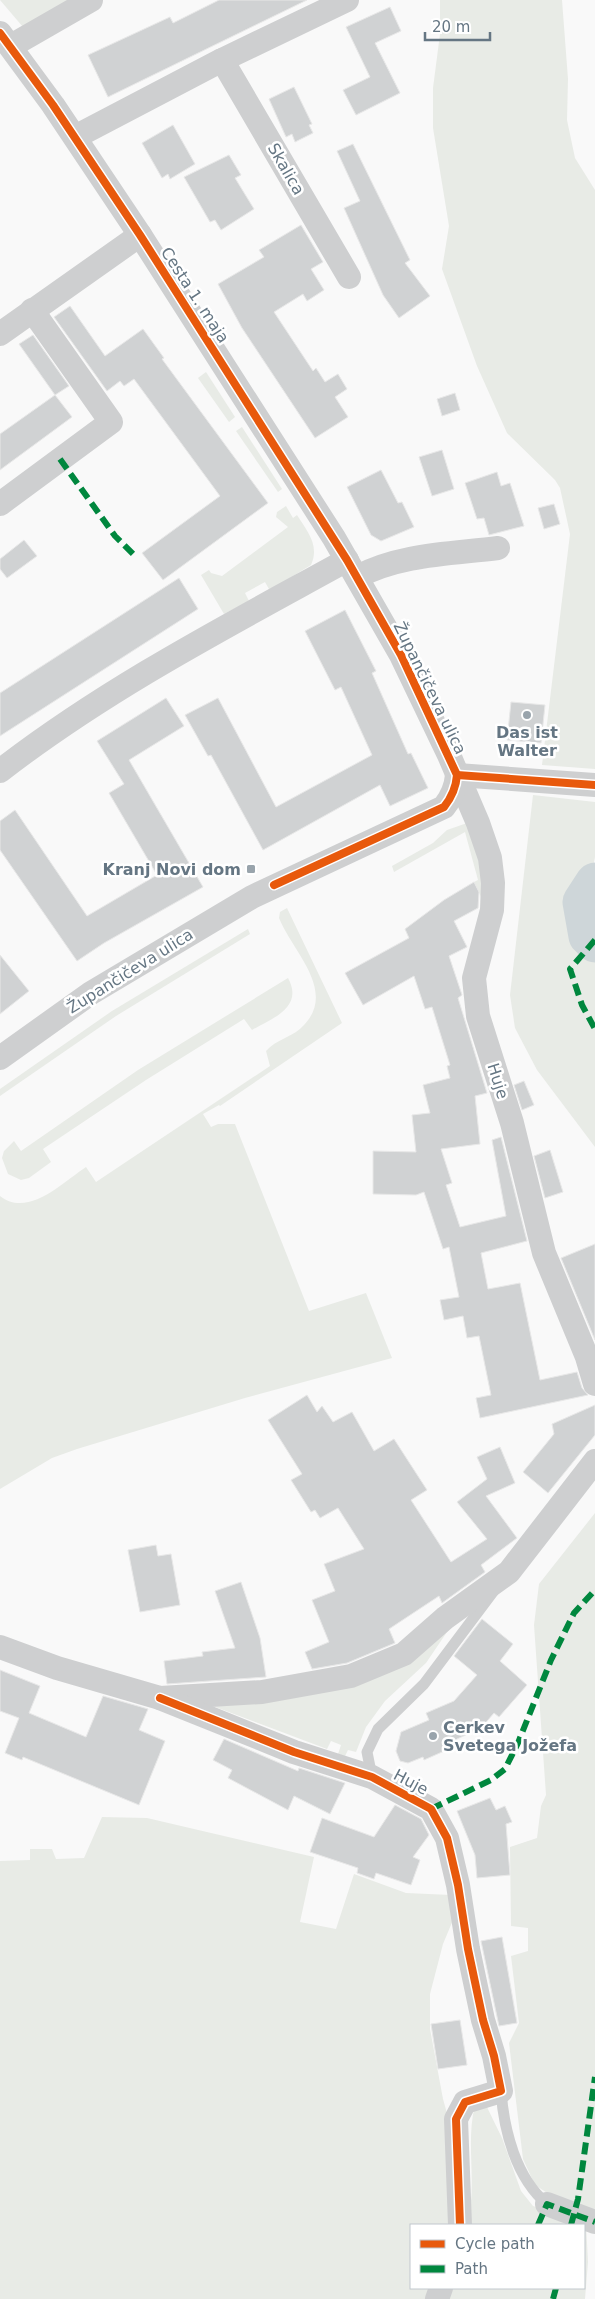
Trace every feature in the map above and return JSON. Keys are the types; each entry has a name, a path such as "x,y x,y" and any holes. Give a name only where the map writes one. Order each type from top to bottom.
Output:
{"street":[{"path":"6,40 91,0"},
{"path":"74,137 222,60 347,0"},
{"name":"Cesta 1. maja","path":"6,40 140,235 352,568"},
{"name":"Skalica","path":"222,60 349,277"},
{"path":"0,334 140,235"},
{"path":"0,504 111,422 32,310"},
{"path":"0,771 33,745 185,650 352,568 374,568 401,560 498,548"},
{"name":"Župančičeva ulica","path":"0,1058 91,993 252,897 444,807 451,799 456,787 457,775 401,655 352,568"},
{"path":"457,775 595,785"},
{"name":"Huje","path":"457,775 478,823 490,858 493,883 492,910 474,978 478,1016 512,1123 544,1253 564,1307 587,1357 595,1384"},
{"name":"Huje","path":"160,1698 262,1692 351,1676 404,1654 445,1618 509,1572 595,1461"},
{"name":"Huje","path":"0,1647 57,1668 160,1698 294,1752 372,1777 431,1809 447,1838 458,1885 468,1949 483,2020 494,2056 501,2092"},
{"path":"460,2224 456,2119 465,2102 501,2092"},
{"path":"547,2204 595,2222"}],"lane":[{"path":"372,1777 367,1752 378,1728 424,1684 509,1572"},
{"name":"Huje","path":"501,2092 503,2112 524,2179 534,2193 547,2204"}],"shaded area":[{"path":"0,0 77,0 23,27"},
{"path":"440,0 562,0 568,79 567,120 575,158 595,190 595,769 542,765 570,534 560,488 555,480 507,433 477,366 442,269 449,226 433,128 433,88 440,34"},
{"path":"206,372 235,417 229,422 198,378"},
{"path":"242,427 282,489 278,492 236,431"},
{"path":"286,506 293,518 297,515 311,538 314,551 311,565 275,587 269,589 265,582 245,593 249,601 224,614 201,575 209,570 211,573 222,576 288,527 276,517 277,512"},
{"path":"533,795 595,802 595,857 587,899 595,934 595,1147 537,1070 515,1028 510,995"},
{"path":"470,822 480,861 485,905 474,882 478,880 465,832 394,872 392,866 433,843 447,830"},
{"path":"287,908 342,1023 220,1106 203,1114 211,1127 218,1124 235,1124 309,1311 366,1293 392,1358 245,1398 77,1449 52,1458 0,1489 0,1196 11,1202 33,1201 56,1189 86,1167 96,1182 270,1066 266,1051 304,1025 313,1012 316,998 314,984 309,971 279,918 280,912"},
{"path":"248,929 250,934 116,1016 0,1096 0,1089 112,1011"},
{"path":"288,978 292,988 292,997 289,1004 277,1016 252,1030 244,1019 146,1080 43,1149 51,1162 29,1178 21,1180 8,1174 2,1158 4,1151 14,1141 21,1151 138,1070"},
{"path":"595,1513 595,2213 555,2198 535,2185 523,2159 509,2043 519,2023 511,1956 528,1951 528,1928 511,1926 510,1847 537,1838 541,1806 546,1795 534,1625 539,1584"},
{"path":"481,1596 447,1632 426,1663 385,1701 366,1727 356,1752 348,1750 345,1756 338,1754 341,1745 331,1741 327,1749 202,1702 353,1681"},
{"path":"102,1817 147,1818 314,1857 300,1922 336,1929 354,1874 406,1893 451,1895 453,1920 443,1944 430,1994 430,2029 443,2099 453,2135 453,2224 410,2224 410,2289 434,2289 431,2299 0,2299 0,1861 30,1860 30,1849 52,1849 56,1859 84,1858"},
{"path":"485,2103 502,2138 521,2191 533,2206 586,2224 588,2262 585,2299 448,2299 451,2289 585,2289 585,2224 467,2224 471,2195 471,2135 475,2105"}],"building":[{"path":"219,0 307,0 108,97 88,55 170,17 173,23"},
{"path":"390,7 401,31 375,43 400,93 356,115 343,90 370,77 346,27"},
{"path":"294,87 312,124 309,125 313,133 295,142 292,134 286,137 269,99"},
{"path":"173,125 195,164 170,179 168,174 162,178 142,143"},
{"path":"353,144 410,260 405,263 430,296 399,318 383,295 344,208 360,201 337,151"},
{"path":"229,155 241,175 235,178 254,209 221,230 215,220 210,222 184,177"},
{"path":"301,225 323,262 311,269 324,290 307,301 303,294 274,312 313,371 316,368 325,382 338,374 347,389 335,397 348,417 315,438 242,328 218,284 264,257 259,250"},
{"path":"70,306 105,356 143,329 164,358 162,359 268,503 163,580 142,553 220,496 134,379 124,386 120,381 107,391 54,317"},
{"path":"33,335 69,386 55,395 19,344"},
{"path":"455,393 460,410 442,416 437,399"},
{"path":"55,395 72,417 0,470 0,434"},
{"path":"442,450 454,489 432,496 419,457"},
{"path":"381,470 398,503 402,502 414,527 381,541 371,535 347,487"},
{"path":"497,472 501,486 510,483 524,526 489,535 484,518 477,519 465,483"},
{"path":"554,504 560,524 544,529 538,508"},
{"path":"24,540 37,556 7,578 0,569 0,559"},
{"path":"179,578 198,609 0,736 0,693"},
{"path":"345,610 376,671 372,673 408,754 411,753 428,788 390,806 380,785 263,850 211,755 208,756 185,715 218,698 276,807 372,755 341,687 335,690 305,631"},
{"path":"166,698 184,726 129,760 203,887 104,943 77,961 0,850 0,821 15,810 87,916 157,875 109,793 124,784 97,741"},
{"name":"Das ist Walter","path":"511,702 545,705 541,743 507,740"},
{"path":"474,882 479,892 478,908 454,921 467,947 449,956 462,995 458,998 487,1093 475,1096 480,1144 441,1149 452,1183 446,1185 460,1227 506,1216 492,1140 501,1137 527,1241 481,1253 488,1289 520,1283 540,1380 577,1372 582,1388 588,1395 480,1418 476,1398 491,1395 479,1336 467,1338 463,1316 444,1320 440,1300 459,1297 449,1247 443,1249 424,1192 416,1195 373,1194 373,1151 416,1152 412,1115 430,1113 423,1085 450,1078 447,1066 450,1065 432,1007 425,1009 414,976 363,1005 345,973 409,938 405,929 444,900"},
{"path":"0,955 29,991 0,1014"},
{"path":"524,1081 534,1105 522,1110 514,1085"},
{"path":"550,1150 563,1192 545,1198 534,1156"},
{"path":"595,1244 595,1340 561,1258"},
{"path":"307,1395 317,1412 322,1406 333,1422 352,1412 374,1451 394,1439 427,1490 411,1500 451,1562 487,1539 457,1502 487,1479 477,1457 500,1447 515,1483 486,1496 517,1538 481,1565 485,1572 442,1603 439,1596 389,1629 395,1643 347,1663 312,1669 305,1652 329,1642 312,1600 335,1591 324,1564 364,1549 338,1508 320,1518 315,1510 311,1512 291,1480 302,1474 268,1420"},
{"path":"595,1405 595,1435 548,1493 523,1472 554,1434 552,1424"},
{"path":"156,1545 158,1556 171,1554 180,1605 140,1612 128,1550"},
{"path":"241,1582 260,1638 266,1677 167,1684 164,1661 203,1656 202,1652 235,1648 215,1591"},
{"path":"482,1619 513,1644 500,1661 527,1685 499,1717 494,1713 481,1728 457,1739 460,1744 424,1760 423,1757 408,1763 400,1761 396,1751 401,1732 429,1720 426,1713 454,1701 477,1675 454,1656"},
{"path":"0,1670 40,1686 29,1713 86,1737 103,1696 148,1709 139,1730 165,1741 139,1805 23,1757 22,1760 5,1753 19,1718 0,1711"},
{"path":"224,1739 298,1771 299,1768 345,1783 330,1814 294,1796 288,1810 228,1778 232,1770 213,1760"},
{"path":"490,1798 496,1810 505,1806 512,1822 506,1824 510,1875 477,1878 475,1855 457,1811"},
{"path":"395,1805 421,1819 429,1835 413,1857 420,1860 411,1885 376,1873 374,1879 357,1873 358,1868 310,1852 322,1818 374,1837"},
{"path":"502,1937 517,2023 499,2026 481,1941"},
{"path":"460,2020 467,2065 438,2069 431,2024"}],"waterway":[{"path":"595,882 582,902 588,936 595,943"}],"marked path":[{"path":"60,459 115,536 134,555"},
{"path":"595,940 570,969 582,1005 595,1029"},
{"path":"431,1809 491,1780 505,1769 518,1743 551,1660 574,1613 595,1590"},
{"path":"571,2224 578,2199 595,2077"},
{"path":"538,2224 547,2204 595,2222"},
{"path":"553,2299 556,2289"}],"cycle path":[{"path":"0,33 53,105 140,235 347,560 401,655 457,775 453,792 444,807 274,885"},
{"path":"457,775 595,785"},
{"path":"160,1698 294,1752 372,1777 431,1809 447,1838 458,1885 468,1949 483,2020 494,2056 501,2091 465,2102 456,2119 460,2224"}],"place":[{"name":"Das ist Walter","path":"527,715"},
{"name":"Kranj Novi dom","path":"251,869"},
{"name":"Cerkev Svetega Jožefa","path":"433,1736"}]}
